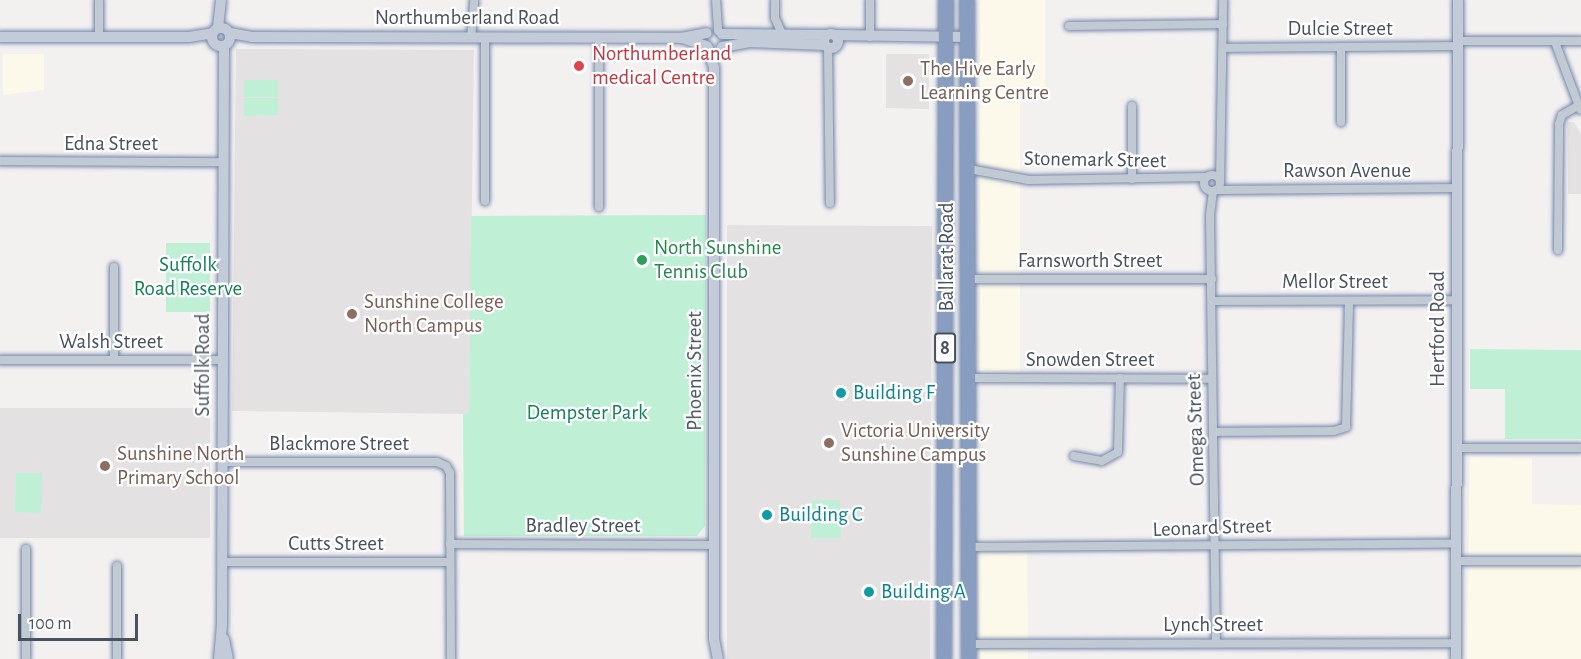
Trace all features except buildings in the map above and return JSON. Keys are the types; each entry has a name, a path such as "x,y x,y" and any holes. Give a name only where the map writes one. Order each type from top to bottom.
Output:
{"highway":[{"name":"Ballarat Road","path":"942,657 946,0"},
{"name":"Ballarat Road","path":"967,0 969,37 969,659"}],"street":[{"path":"99,0 99,37"},
{"path":"715,32 716,0"},
{"path":"775,0 775,18 782,34"},
{"path":"870,0 870,37"},
{"path":"1210,189 1220,181 1223,0"},
{"name":"Hertford Road","path":"1456,659 1458,0"},
{"name":"Suffolk Road","path":"219,659 222,624 221,2"},
{"path":"474,3 478,38 485,201"},
{"path":"766,34 775,18"},
{"path":"1069,26 1223,24"},
{"name":"Northumberland Road","path":"0,37 681,38 715,32 782,34 830,43"},
{"name":"Phoenix Street","path":"711,659 714,639 715,545 714,68 708,47 715,32"},
{"name":"Phoenix Street","path":"714,68 721,47 715,32"},
{"name":"Northumberland Road","path":"681,38 708,47 721,47 749,42 830,43 870,37 969,37"},
{"path":"599,38 599,207"},
{"name":"Dulcie Street","path":"1223,48 1581,41"},
{"path":"1555,42 1580,108 1562,115 1559,124 1558,250"},
{"path":"830,43 830,203"},
{"path":"1341,47 1341,122"},
{"path":"1131,179 1132,106"},
{"path":"1210,189 1210,176 1221,160"},
{"name":"Edna Street","path":"0,161 222,162"},
{"name":"Stonemark Street","path":"969,169 1029,180 1185,179 1210,176"},
{"name":"Rawson Avenue","path":"1210,176 1238,189"},
{"name":"Stonemark Street","path":"1185,179 1210,189"},
{"name":"Rawson Avenue","path":"1210,189 1457,188"},
{"name":"Omega Street","path":"1210,189 1216,643"},
{"path":"114,267 114,360"},
{"name":"Farnsworth Street","path":"968,279 1212,279"},
{"name":"Mellor Street","path":"1212,301 1457,300"},
{"path":"1213,432 1334,431 1346,427 1349,301"},
{"name":"Walsh Street","path":"0,360 222,360"},
{"name":"Snowden Street","path":"968,378 1212,379"},
{"path":"1074,456 1102,461 1118,452 1120,378"},
{"path":"1457,448 1581,448"},
{"name":"Blackmore Street","path":"222,462 438,462 450,472 450,544"},
{"path":"450,544 451,659"},
{"name":"Bradley Street","path":"450,544 715,545"},
{"name":"Leonard Street","path":"968,547 1457,544"},
{"path":"26,549 26,659"},
{"path":"1456,561 1581,561"},
{"name":"Cutts Street","path":"222,562 450,562"},
{"path":"117,566 117,659"},
{"name":"Suffolk Road","path":"222,624 228,659"},
{"name":"Phoenix Street","path":"714,639 718,659"},
{"name":"Lynch Street","path":"969,644 1456,643"}],"shaded area":[{"path":"980,0 1045,0 1045,88 1020,89 1020,384 980,384"},
{"name":"Sunshine College North Campus","path":"236,49 474,50 469,414 232,411"},
{"path":"3,54 44,54 44,90 3,95"},
{"name":"The Hive Early Learning Centre","path":"886,54 929,54 929,109 886,108"},
{"path":"1567,122 1574,122 1581,134 1581,194 1568,194"},
{"name":"Victoria University Sunshine Campus","path":"727,225 932,226 930,659 727,659"},
{"name":"Sunshine North Primary School","path":"0,408 210,408 210,538 0,538"},
{"path":"1470,457 1532,458 1532,504 1581,505 1581,659 1467,659"},
{"path":"978,539 1027,539 1028,659 980,659"}],"green space":[{"path":"244,80 278,80 278,97 244,97"},
{"path":"244,98 278,98 278,115 244,116"},
{"name":"Dempster Park","path":"706,215 705,526 697,536 464,536 463,414 469,413 471,216"},
{"name":"Suffolk Road Reserve","path":"166,243 210,243 210,312 166,312"},
{"path":"1470,349 1581,350 1581,439 1505,439 1505,389 1470,389"},
{"path":"16,473 42,473 41,513 15,512"},
{"path":"812,500 840,500 840,513 812,513"},
{"path":"811,520 841,520 841,538 811,538"}],"place":[{"name":"Northumberland medical Centre","path":"579,66"},
{"name":"The Hive Early Learning Centre","path":"908,81"},
{"name":"North Sunshine Tennis Club","path":"642,260"},
{"name":"Sunshine College North Campus","path":"352,314"},
{"name":"Building F","path":"841,393"},
{"name":"Victoria University Sunshine Campus","path":"829,443"},
{"name":"Sunshine North Primary School","path":"105,466"},
{"name":"Building C","path":"767,515"},
{"name":"Building A","path":"869,592"}]}
